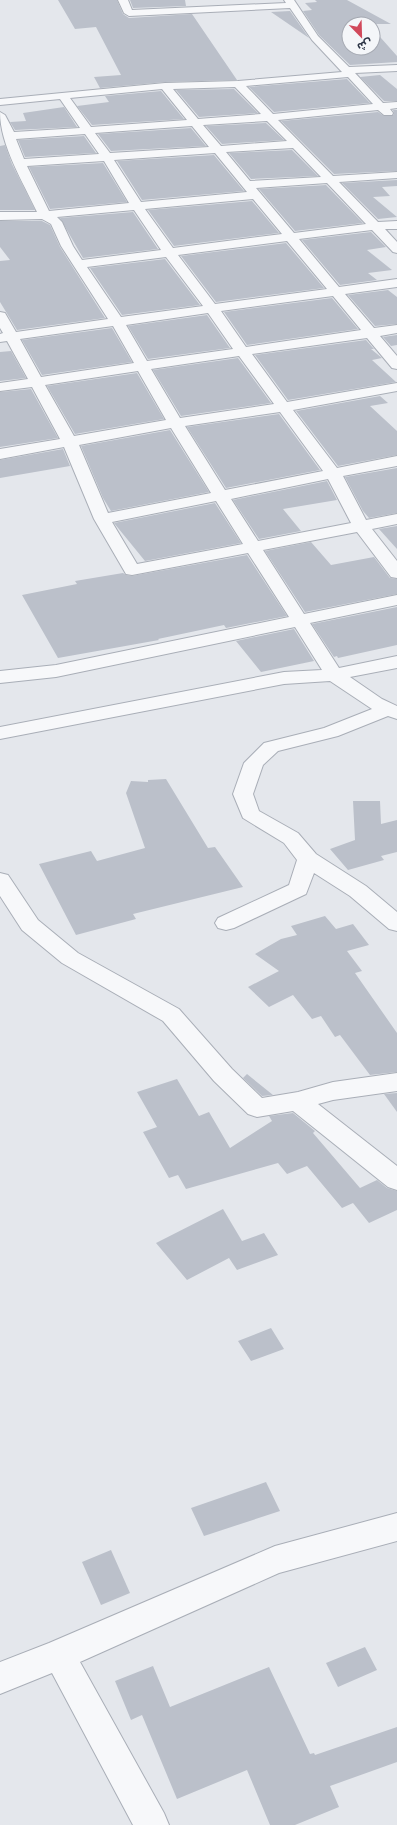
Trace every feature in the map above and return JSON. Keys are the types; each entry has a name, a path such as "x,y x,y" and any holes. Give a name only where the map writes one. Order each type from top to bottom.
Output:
{"street":[{"path":"123,0 130,13 291,2 315,38 380,106 397,119"},
{"path":"0,102 165,86 238,84 397,68"},
{"path":"238,84 397,249"},
{"path":"165,86 397,365"},
{"path":"62,95 107,157 137,206 169,252 333,473 361,526 397,573"},
{"path":"10,136 271,117 397,105"},
{"path":"0,116 10,136 20,163 45,215 56,222 67,246 118,323 175,423 334,675 375,703 393,711"},
{"path":"20,163 296,144"},
{"path":"247,185 397,175"},
{"path":"0,216 45,215 256,194"},
{"path":"79,264 292,238 375,226 397,225"},
{"path":"6,337 118,323 397,283"},
{"path":"0,316 6,337 38,382 70,442 102,519 132,570 397,519"},
{"path":"0,387 397,329"},
{"path":"0,454 175,423 284,407 397,387"},
{"path":"102,519 397,461"},
{"path":"0,677 56,671 397,600"},
{"path":"0,733 284,678 334,675 397,662"},
{"path":"393,711 330,732 271,747 254,763 243,794 250,814 291,838 308,859 358,891 397,924"},
{"path":"226,923 298,889 308,859"},
{"path":"0,880 30,925 70,958 171,1015 222,1075 257,1108 298,1101 333,1092 397,1082"},
{"path":"298,1101 397,1180"},
{"path":"0,1678 59,1655 275,1560 397,1527"},
{"path":"59,1655 152,1825"}],"building":[{"path":"58,0 117,0 123,14 129,18 192,14 237,80 165,82 100,88 94,77 121,75 96,27 75,29"},
{"path":"130,0 185,0 186,6 133,8"},
{"path":"315,0 347,0 376,16 341,16 341,56 381,56 381,38 397,56 397,62 350,65 319,35 303,11 312,10 305,3 317,2"},
{"path":"290,11 309,38 271,12"},
{"path":"381,19 391,24 381,24"},
{"path":"380,75 397,89 397,101 384,101 360,77"},
{"path":"347,79 370,103 274,112 249,87"},
{"path":"234,89 258,113 199,117 176,90"},
{"path":"161,91 184,119 92,125 77,106 109,102 105,96"},
{"path":"64,107 77,127 15,130 10,122 26,121 23,113"},
{"path":"393,110 397,110 397,171 334,174 281,121 378,112 384,116 392,116 394,114"},
{"path":"266,123 284,140 222,144 206,126"},
{"path":"191,128 206,146 111,151 98,134"},
{"path":"84,136 96,153 25,157 18,140"},
{"path":"5,145 12,164 35,210 0,210 0,146"},
{"path":"292,150 318,176 251,179 229,153"},
{"path":"214,155 244,191 142,200 117,161"},
{"path":"103,163 127,202 50,209 29,167"},
{"path":"397,180 397,186 382,187 390,196 373,197 397,217 378,219 342,183"},
{"path":"326,185 363,223 295,231 259,189"},
{"path":"252,201 279,233 174,246 148,210"},
{"path":"133,212 158,249 83,258 60,218"},
{"path":"0,221 42,221 50,225 60,247 105,318 17,330 0,302 0,261 10,260 0,247"},
{"path":"371,232 386,247 367,250 392,270 368,273 377,280 340,285 302,240"},
{"path":"286,243 324,288 216,302 181,256"},
{"path":"165,259 200,305 122,315 90,268"},
{"path":"388,290 397,297 397,324 375,326 348,295"},
{"path":"332,298 358,329 247,345 224,312"},
{"path":"207,315 230,348 148,359 128,326"},
{"path":"112,328 132,362 42,375 22,340"},
{"path":"397,335 397,345 391,346 383,337"},
{"path":"366,340 374,349 371,349 382,358 372,360 396,382 288,400 255,355"},
{"path":"11,351 26,378 0,381 0,352"},
{"path":"238,358 271,403 181,416 153,370"},
{"path":"137,373 164,419 75,434 47,386"},
{"path":"31,389 58,438 0,447 0,392"},
{"path":"380,396 388,403 370,406 397,431 397,455 338,466 296,411"},
{"path":"279,414 320,470 226,488 187,427"},
{"path":"170,430 209,492 111,511 103,498 81,446"},
{"path":"63,449 70,466 0,478 0,460"},
{"path":"397,468 397,513 369,518 363,511 345,477"},
{"path":"327,481 337,500 283,509 301,531 259,539 233,500"},
{"path":"215,503 241,543 145,561 114,523"},
{"path":"397,526 397,549 379,529"},
{"path":"311,542 331,565 374,557 390,578 397,579 397,594 305,612 265,551"},
{"path":"247,555 287,616 226,628 224,625 158,639 159,640 58,658 22,595 77,584 75,581 123,573 132,576"},
{"path":"397,607 397,645 338,658 337,656 334,657 312,624"},
{"path":"294,629 314,661 261,672 236,641"},
{"path":"166,779 208,848 215,847 243,887 133,914 136,919 76,935 39,864 91,851 97,861 145,848 126,793 131,781 148,782 148,780"},
{"path":"353,801 380,801 381,824 397,820 397,852 381,856 384,860 348,870 330,849 355,840"},
{"path":"325,916 336,929 353,924 369,945 347,951 362,971 355,973 397,1033 397,1072 370,1075 340,1035 335,1037 321,1016 312,1019 293,995 269,1007 248,987 279,971 255,954 281,939 297,935 291,926"},
{"path":"247,1074 273,1095 262,1096 243,1078"},
{"path":"177,1079 199,1116 209,1112 230,1148 272,1121 269,1116 293,1113 315,1131 313,1133 360,1188 377,1180 387,1188 397,1191 397,1210 369,1223 353,1203 342,1208 307,1166 287,1174 278,1163 186,1189 178,1175 169,1178 143,1132 157,1127 137,1092"},
{"path":"397,1093 397,1112 384,1094"},
{"path":"223,1209 242,1241 264,1233 278,1255 237,1270 229,1258 187,1280 156,1243"},
{"path":"271,1328 284,1349 251,1361 238,1341"},
{"path":"266,1482 280,1511 204,1536 191,1508"},
{"path":"111,1550 130,1593 101,1605 82,1562"},
{"path":"365,1647 377,1670 338,1687 326,1663"},
{"path":"153,1666 170,1707 269,1667 310,1754 314,1753 315,1755 397,1727 397,1762 330,1786 339,1807 295,1825 270,1825 247,1770 177,1799 142,1715 131,1720 115,1681"}]}
